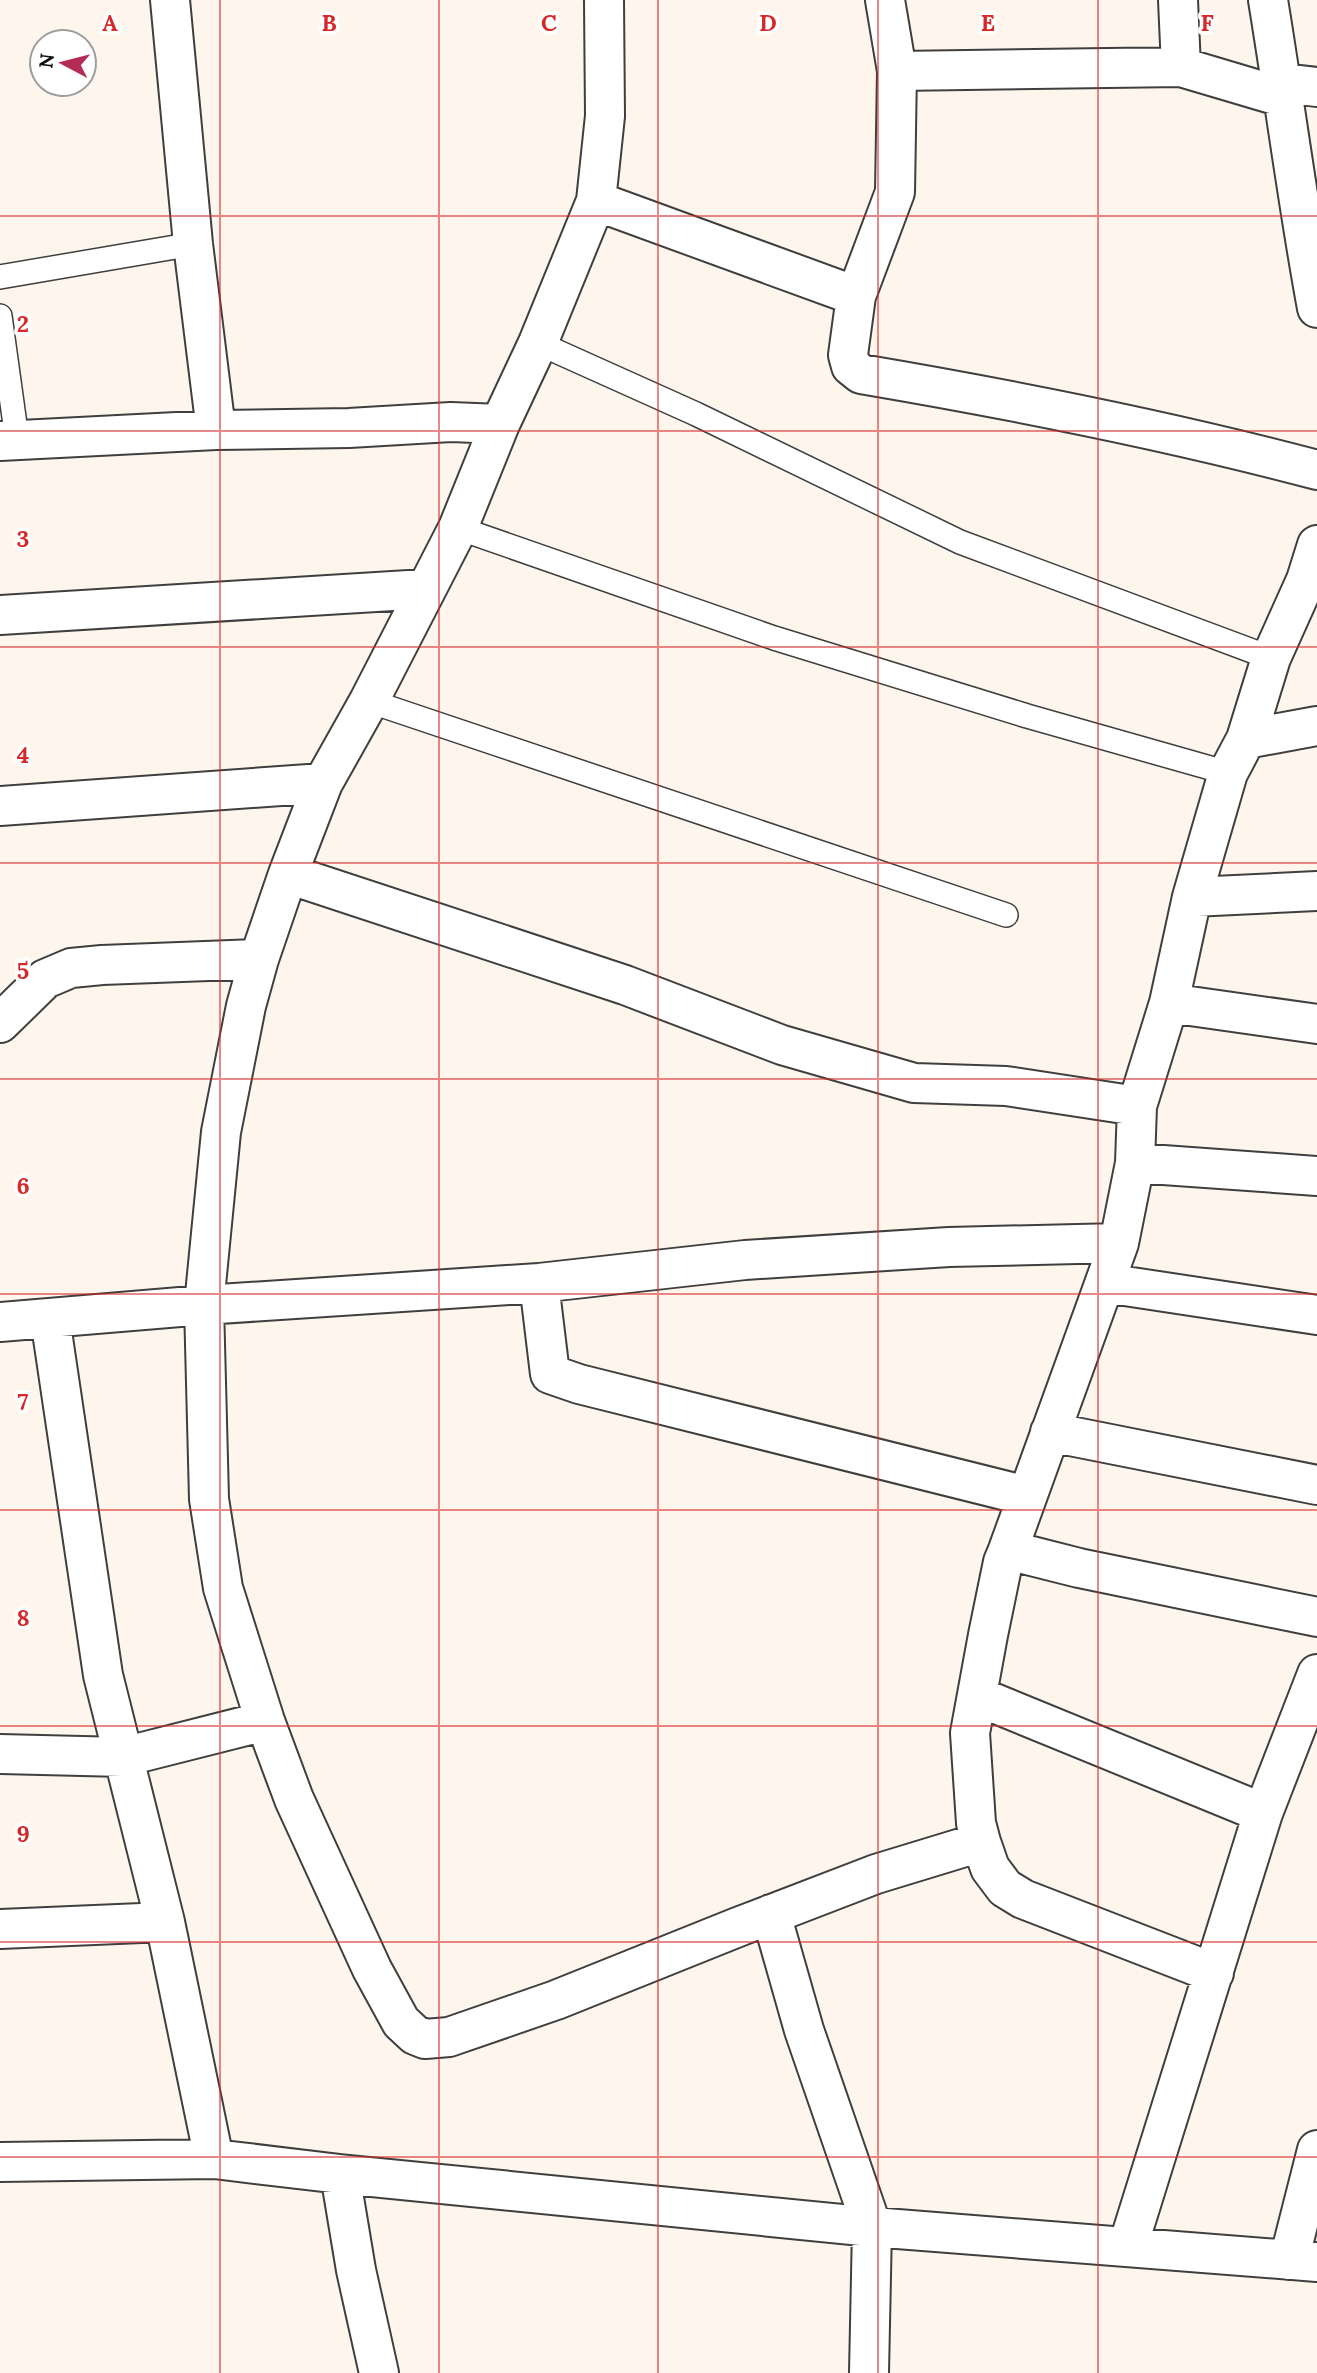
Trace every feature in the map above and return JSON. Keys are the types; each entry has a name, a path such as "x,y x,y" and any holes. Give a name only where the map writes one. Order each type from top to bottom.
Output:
{"street":[{"path":"170,0 193,244 216,430"},
{"path":"604,0 605,116 596,201 458,528 369,701 323,783 288,874 259,958 246,1006 221,1132 204,1305 209,1499 223,1588 265,1721 294,1800 372,1969 401,2022 415,2035 425,2039 449,2037 556,2000 876,1874 981,1842"},
{"path":"885,0 897,71 895,192 856,296 848,355 851,366 861,374 1021,401 1223,445 1317,470"},
{"path":"1178,0 1181,67"},
{"path":"1268,0 1294,89 1299,209 1317,308"},
{"path":"897,71 1181,67 1294,89"},
{"path":"596,201 856,296"},
{"path":"9,440 451,422 500,424"},
{"path":"1214,1973 1023,1899 1005,1888 990,1868 976,1823 970,1733 1003,1562 1119,1242 1135,1163 1138,1106 1169,1003 1192,897 1228,774 1246,739 1271,658 1313,568"},
{"path":"0,615 425,589"},
{"path":"1246,739 1317,726"},
{"path":"0,806 323,783"},
{"path":"288,874 625,985 782,1045 914,1083 1006,1086 1138,1106"},
{"path":"1192,897 1317,891"},
{"path":"0,1023 45,979 71,968 102,964 259,958"},
{"path":"1169,1003 1317,1024"},
{"path":"1135,1163 1317,1176"},
{"path":"0,1322 204,1305 539,1283 745,1260 949,1247 1119,1242"},
{"path":"539,1283 550,1374 579,1384 1027,1496"},
{"path":"1105,1283 1317,1315"},
{"path":"50,1318 103,1675 164,1922 214,2159"},
{"path":"1050,1432 1317,1485"},
{"path":"1008,1550 1090,1570 1317,1617"},
{"path":"1128,2246 1263,1813 1317,1674"},
{"path":"977,1696 1263,1813"},
{"path":"0,1754 123,1757 265,1721"},
{"path":"771,1914 804,2030 872,2227 869,2373"},
{"path":"0,1929 164,1922"},
{"path":"0,2162 214,2159 872,2227 1303,2261 1317,2150"},
{"path":"340,2174 356,2270 379,2373"}],"lane":[{"path":"0,277 193,244"},
{"path":"0,316 9,440"},
{"path":"538,343 696,414 960,542 1271,658"},
{"path":"458,528 774,638 1027,716 1228,774"},
{"path":"369,701 1006,915"}]}
